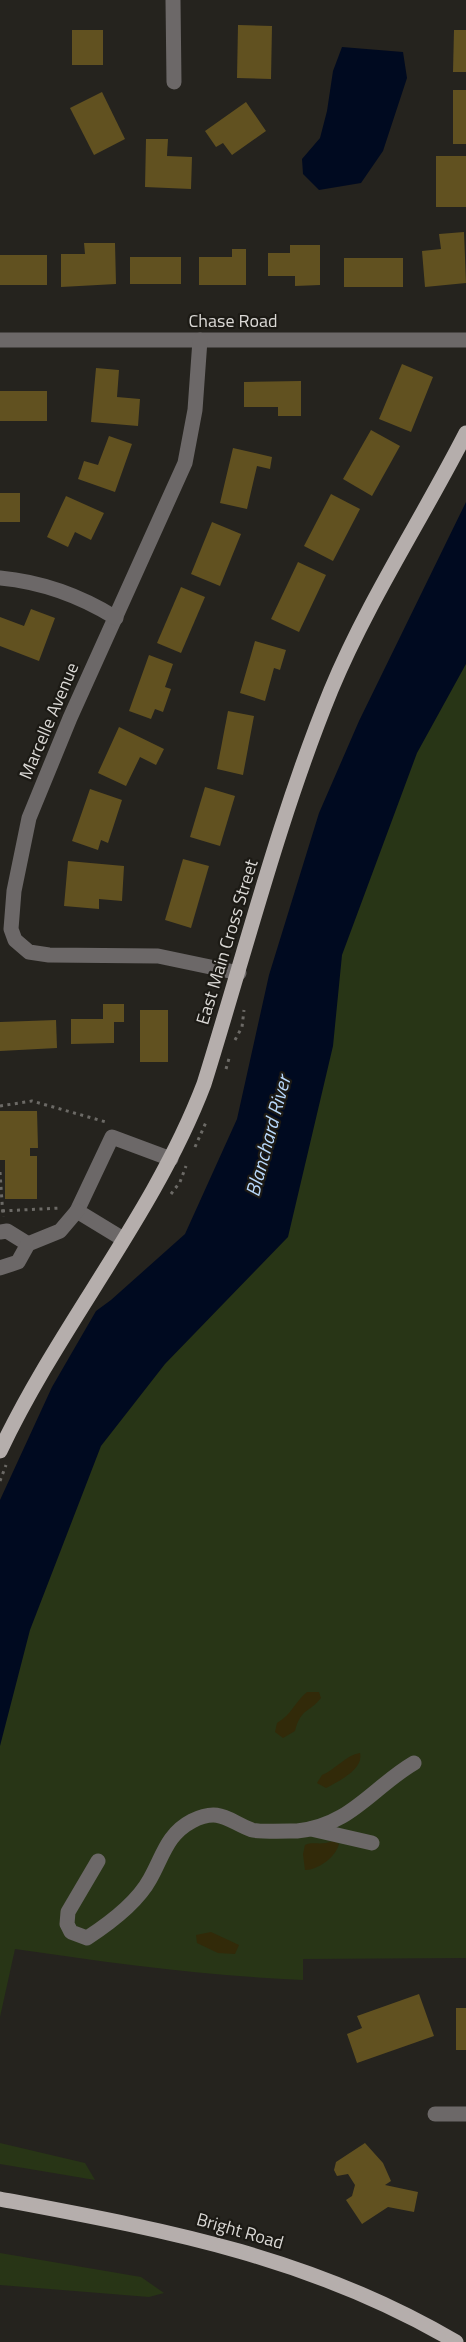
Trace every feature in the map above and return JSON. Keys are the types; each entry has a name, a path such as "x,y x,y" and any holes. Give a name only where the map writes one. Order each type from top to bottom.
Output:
{"main road":[{"name":"East Main Cross Street","path":"0,1451 67,1327 171,1159 204,1083 286,816 332,689 370,608 466,433"},
{"name":"Bright Road","path":"0,2199 160,2229 267,2258 358,2292 456,2342"}],"street":[{"path":"173,0 174,82"},
{"name":"Chase Road","path":"0,340 466,340"},
{"name":"Marcelle Avenue","path":"200,340 195,410 185,463 29,818 17,870 11,929 15,940 29,952 49,955 158,956 208,964 239,973"},
{"path":"0,578 42,584 66,591 89,601 116,618"},
{"path":"0,1269 18,1262 28,1244 60,1231 77,1211 112,1137 171,1159"},
{"path":"77,1211 123,1239"},
{"path":"2,1232 7,1231 28,1244"},
{"path":"308,1828 356,1810 401,1770 414,1763"},
{"path":"98,1861 68,1912 67,1924 79,1937 87,1938 123,1912 150,1880 164,1847 176,1831 193,1820 208,1815 225,1815 253,1830 308,1828 372,1843"},
{"path":"435,2114 466,2114"}],"path":[{"path":"0,1106 32,1101 107,1122 112,1137"},
{"path":"0,1172 2,1232"},
{"path":"2,1210 57,1208 77,1211"}],"green space":[{"path":"466,593 466,1958 303,1959 303,1980 159,1968 15,1949 0,2017 0,1636 84,1402 245,1222"},
{"path":"0,2143 85,2163 95,2180 0,2164"},
{"path":"0,2253 141,2277 164,2293 149,2297 0,2285"}],"sand":[{"path":"307,1692 319,1692 321,1698 303,1714 295,1731 283,1738 275,1732 277,1723"},
{"path":"360,1753 358,1764 344,1778 326,1788 317,1783 322,1775"},
{"path":"333,1841 339,1844 334,1854 326,1862 305,1870 303,1854 305,1845"},
{"path":"211,1932 239,1945 235,1954 218,1953 197,1943 196,1935"}],"water":[{"path":"342,47 403,52 407,78 383,151 361,183 319,190 303,174 302,159 320,138 333,71"},
{"name":"Blanchard River","path":"466,502 466,664 417,753 342,955 333,1046 288,1237 165,1364 101,1446 30,1630 0,1746 0,1500 52,1387 96,1311 185,1234 237,1119 269,975 319,813 359,721"}],"building":[{"path":"238,25 272,26 271,79 237,78"},
{"path":"72,30 103,30 103,65 72,65"},
{"path":"454,30 466,30 466,72 453,72"},
{"path":"453,90 466,90 466,144 453,144"},
{"path":"102,92 125,139 94,155 70,108"},
{"path":"246,102 266,131 232,155 223,143 216,147 205,131"},
{"path":"146,139 168,139 167,156 192,157 191,189 145,187"},
{"path":"436,156 466,156 466,207 436,207"},
{"path":"464,232 466,283 425,287 422,251 441,249 439,234"},
{"path":"84,243 115,243 116,284 61,287 61,254 85,254"},
{"path":"290,245 320,245 320,285 295,286 295,276 268,276 268,253 290,253"},
{"path":"232,249 246,249 246,285 199,285 199,257 232,257"},
{"path":"0,255 47,255 47,285 0,285"},
{"path":"130,257 181,257 181,284 130,284"},
{"path":"344,258 403,258 403,287 344,287"},
{"path":"402,364 433,377 411,432 379,419"},
{"path":"96,368 119,370 117,397 140,399 138,426 91,422"},
{"path":"301,381 301,416 278,416 278,407 244,407 244,382"},
{"path":"0,391 47,391 47,421 0,421"},
{"path":"371,430 400,446 372,496 343,479"},
{"path":"109,436 132,444 115,492 78,479 84,461 98,465"},
{"path":"233,448 272,457 270,469 257,466 247,509 220,503"},
{"path":"0,493 20,493 20,522 0,522"},
{"path":"331,494 360,509 333,561 304,546"},
{"path":"66,496 104,513 91,540 75,532 68,547 47,537"},
{"path":"212,522 241,534 220,586 191,574"},
{"path":"298,562 326,575 299,632 271,619"},
{"path":"181,587 205,597 181,653 157,643"},
{"path":"31,609 55,618 39,661 0,646 0,617 24,626"},
{"path":"255,641 286,650 280,670 274,668 265,701 240,693"},
{"path":"149,655 173,664 165,687 171,689 163,712 155,709 151,719 129,711"},
{"path":"228,711 254,716 243,775 217,769"},
{"path":"119,727 164,749 156,765 140,757 126,786 98,773"},
{"path":"205,787 235,796 220,846 190,837"},
{"path":"90,789 122,800 108,843 101,840 98,850 72,841"},
{"path":"183,859 209,866 191,928 165,920"},
{"path":"68,861 124,866 122,901 99,899 99,909 64,906"},
{"path":"103,1004 124,1004 124,1022 114,1022 114,1043 71,1044 71,1019 103,1019"},
{"path":"140,1010 168,1010 168,1062 140,1062"},
{"path":"56,1020 57,1048 0,1051 0,1022"},
{"path":"0,1111 37,1111 38,1148 30,1148 30,1156 37,1156 37,1199 5,1199 5,1160 0,1160"},
{"path":"419,1994 434,2036 357,2063 347,2034 362,2028 357,2016"},
{"path":"456,2008 466,2008 466,2050 456,2050"},
{"path":"365,2143 383,2163 391,2181 385,2185 418,2192 414,2212 388,2207 362,2224 346,2200 352,2196 355,2185 348,2174 337,2176 334,2170 336,2162"}]}
